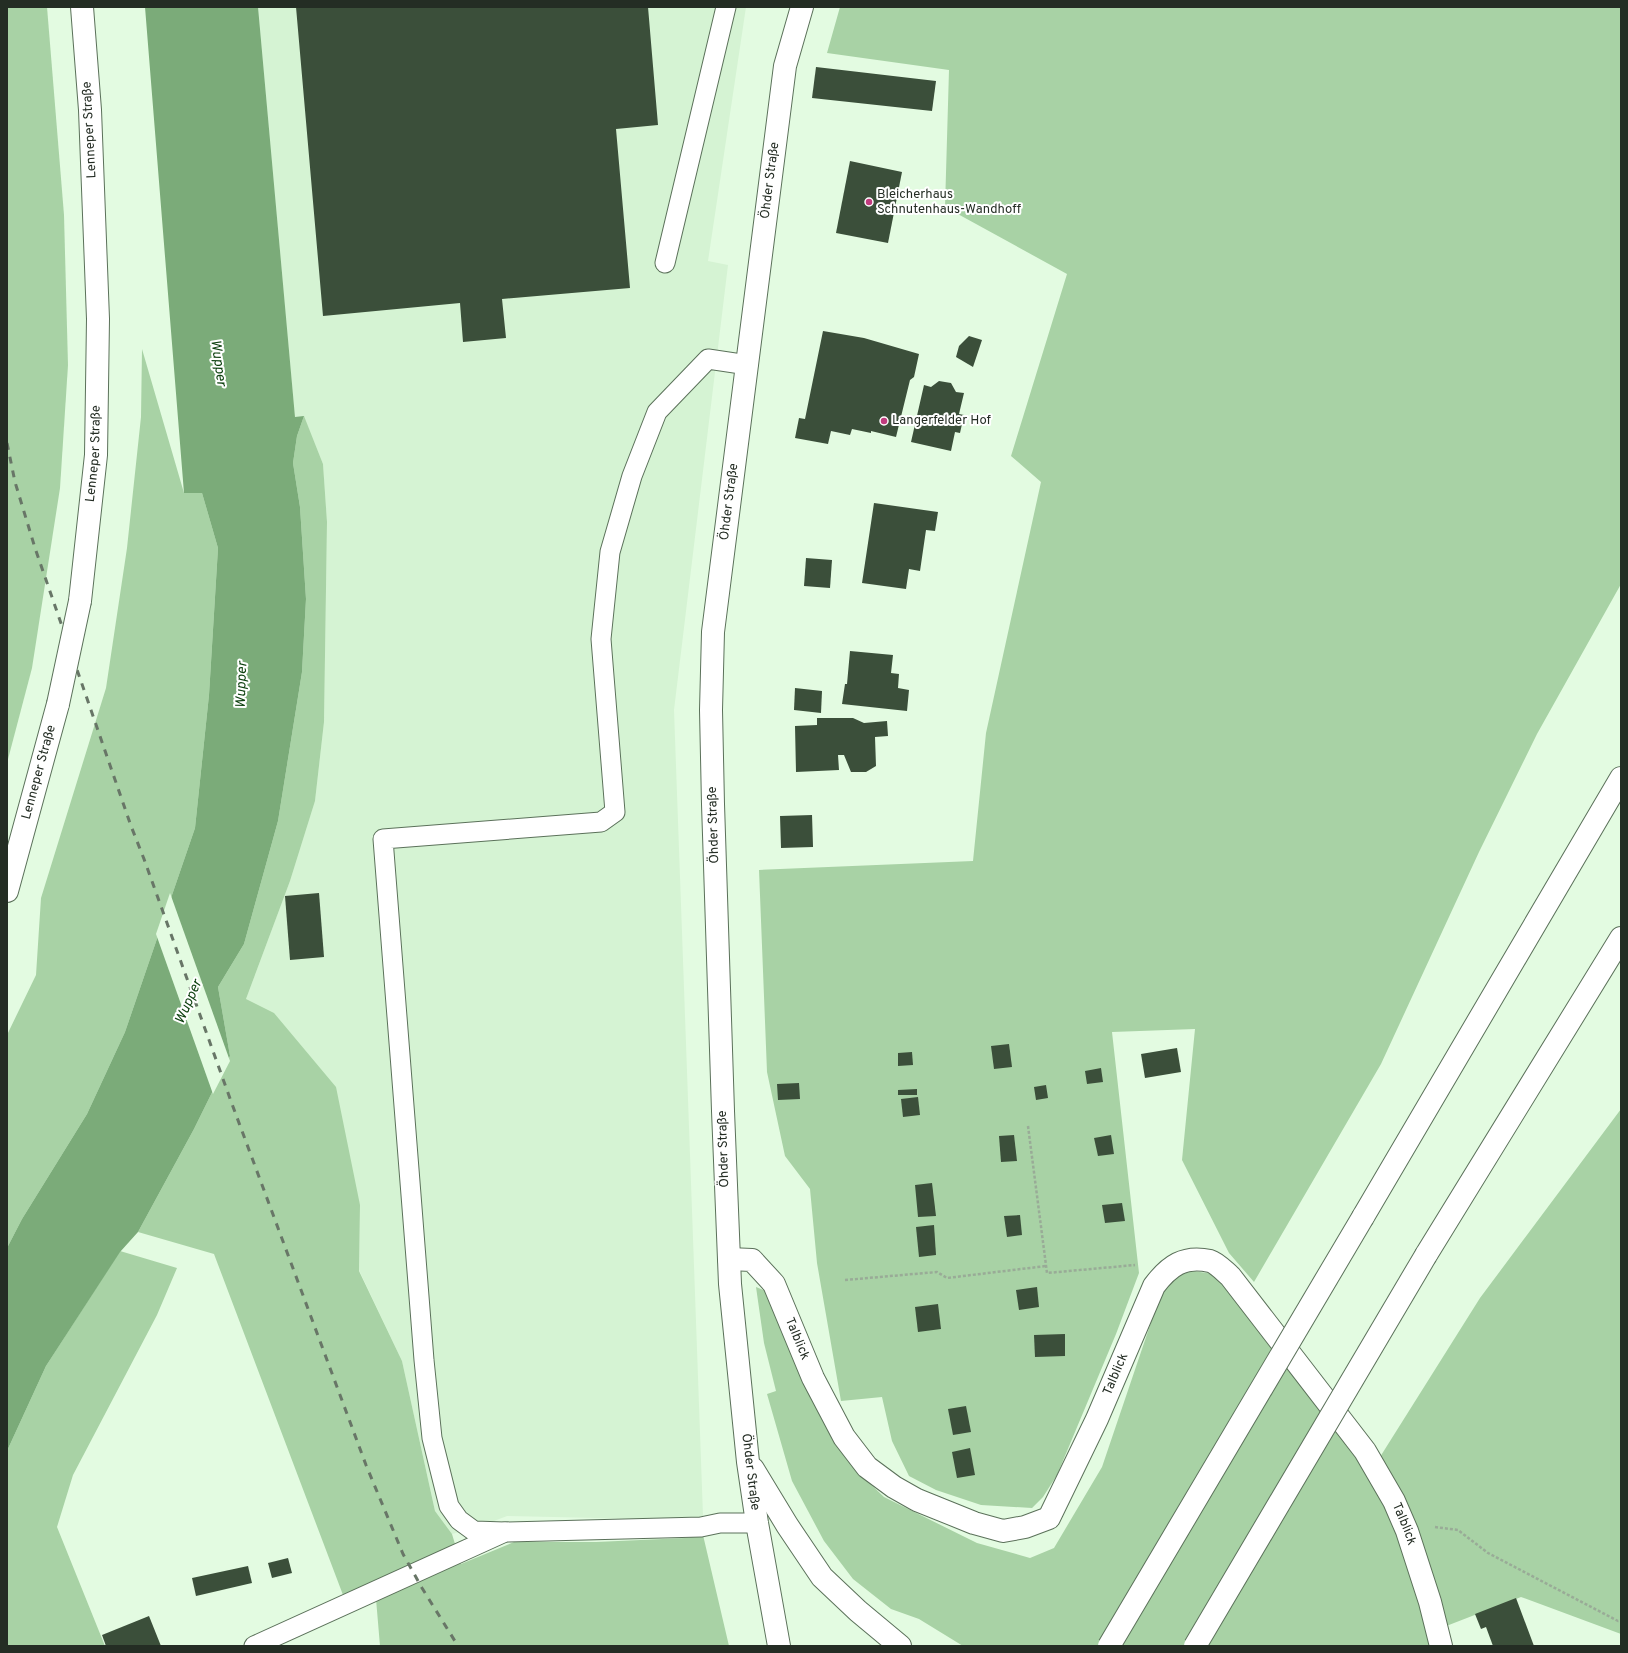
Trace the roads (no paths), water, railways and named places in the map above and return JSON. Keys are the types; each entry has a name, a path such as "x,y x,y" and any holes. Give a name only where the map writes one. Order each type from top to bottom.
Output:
{"main road":[{"name":"Lenneper Straße","path":"7,891 58,704 80,601 96,455 98,318 90,110 82,7"},
{"name":"Öhder Straße","path":"779,1646 757,1523 748,1462 729,1259 711,710 713,640 785,66 802,7"},
{"path":"1109,1646 1621,778"},
{"path":"1195,1646 1426,1255 1621,938"},
{"name":"Talblick","path":"729,1259 752,1260 774,1284 813,1378 844,1436 867,1466 894,1487 917,1500 974,1523 1004,1531 1025,1527 1049,1518 1097,1419 1154,1286 1164,1273 1184,1260 1211,1262 1230,1276 1365,1451 1394,1501 1407,1531 1430,1602 1440,1646"},
{"path":"748,1462 787,1525 822,1577 858,1611 900,1646"}],"lane":[{"path":"666,263 726,7"},
{"path":"748,365 708,359 657,412 632,476 610,552 601,639 615,812 601,822 383,839 424,1360 432,1438 449,1506 459,1520 474,1531 505,1532 701,1527 720,1523 757,1523"},
{"path":"254,1646 505,1532"}],"water":[{"name":"Wupper","path":"145,7 258,7 295,417 304,416 297,436 293,463 300,507 306,599 302,672 278,821 244,944 218,987 230,1056 194,1129 138,1232 120,1252 46,1366 7,1451 7,1248 22,1219 87,1114 125,1032 195,828 209,695 218,548 202,493 184,493"}],"railway":[{"path":"7,443 15,482 35,548 131,826 366,1465 403,1554 458,1646"}],"place":[{"name":"Bleicherhaus Schnutenhaus-Wandhoff","path":"869,202"},
{"name":"Langerfelder Hof","path":"884,421"}]}
